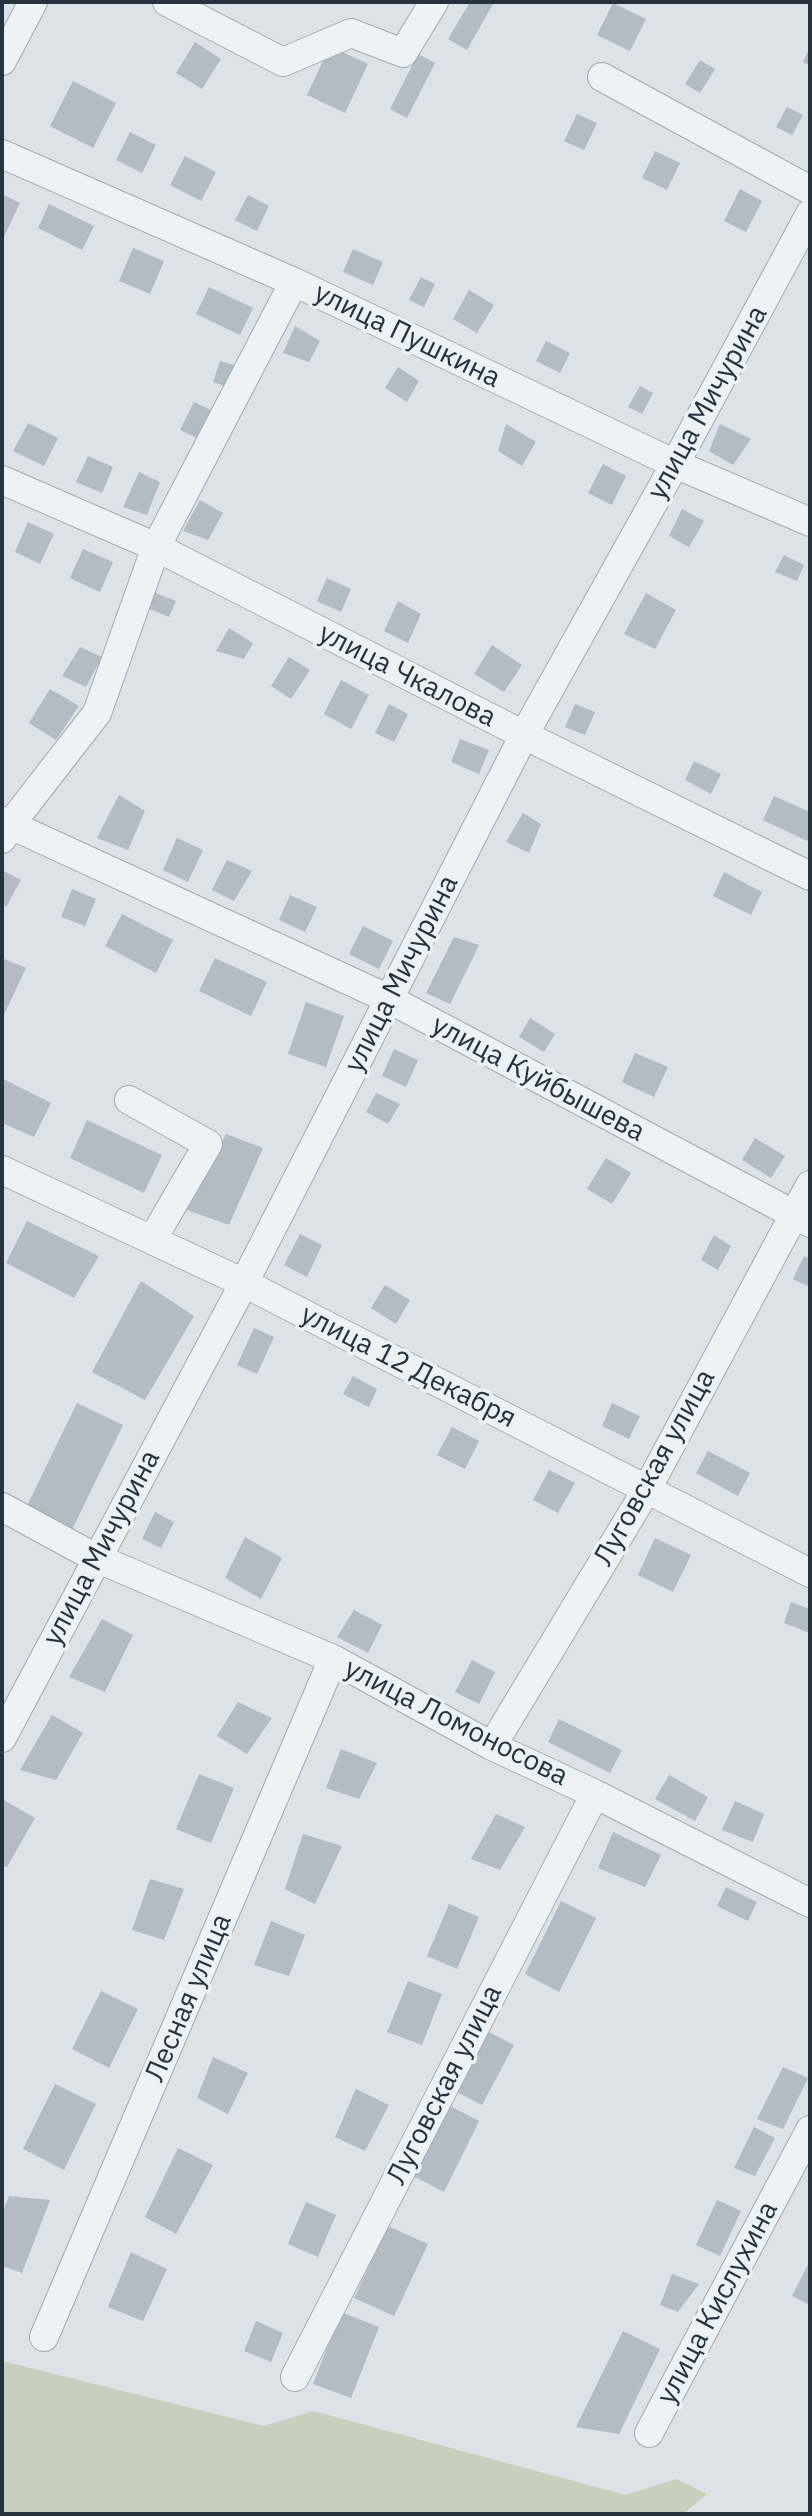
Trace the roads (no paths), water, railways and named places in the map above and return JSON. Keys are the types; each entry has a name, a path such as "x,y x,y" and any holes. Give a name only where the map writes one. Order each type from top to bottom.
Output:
{"street":[{"path":"2,61 33,2"},
{"path":"167,2 283,62 351,33 403,53 434,2"},
{"path":"602,77 810,190"},
{"name":"улица Пушкина","path":"2,154 294,282 675,464 810,522"},
{"name":"улица Мичурина","path":"2,1738 244,1283 524,735 810,214"},
{"path":"5,828 97,713 156,547 294,282"},
{"name":"улица Чкалова","path":"2,480 156,547 524,735 810,876"},
{"name":"улица Куйбышева","path":"5,828 389,999 801,1219"},
{"path":"129,1100 208,1144 152,1240"},
{"name":"улица 12 Декабря","path":"2,1170 244,1283 810,1573"},
{"name":"Луговская улица","path":"492,1746 647,1489 801,1219 810,1185"},
{"name":"улица Ломоносова","path":"2,1507 96,1558 333,1659 492,1746 595,1794 810,1903"},
{"name":"Лесная улица","path":"44,2337 333,1659"},
{"name":"Луговская улица","path":"295,2377 595,1794"},
{"name":"улица Кислухина","path":"649,2433 810,2130"}]}
